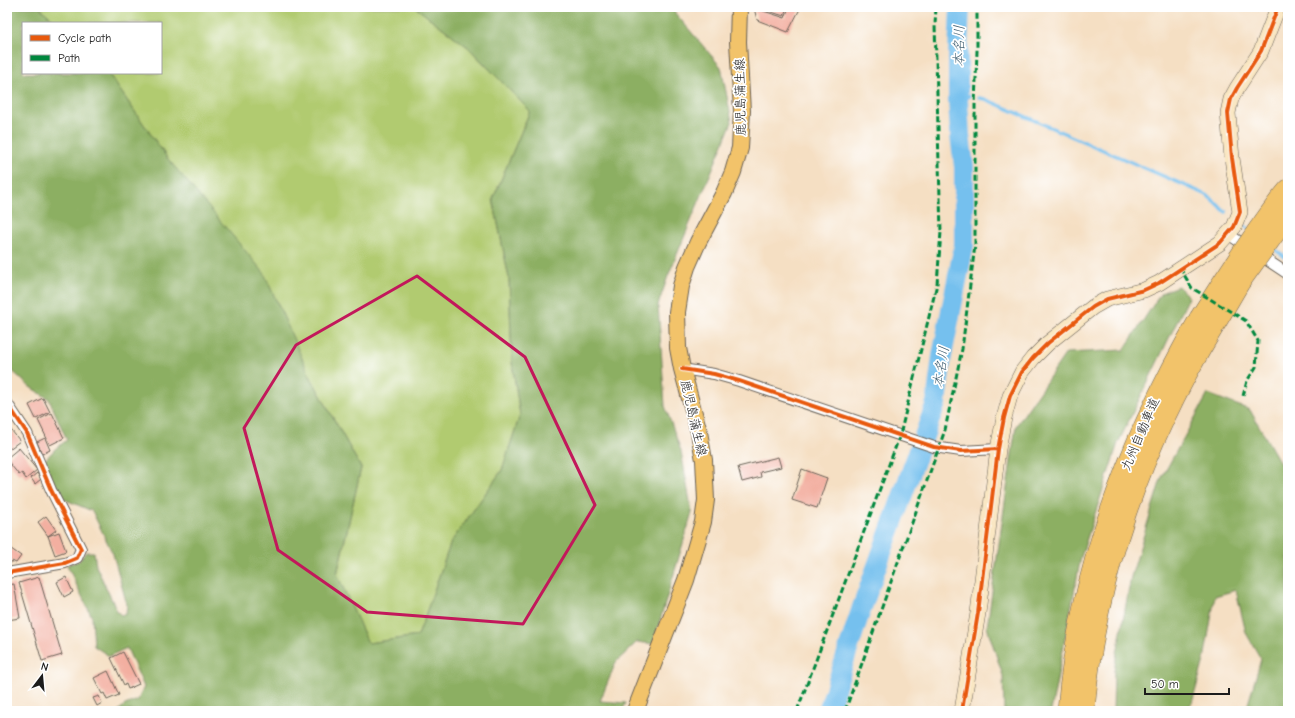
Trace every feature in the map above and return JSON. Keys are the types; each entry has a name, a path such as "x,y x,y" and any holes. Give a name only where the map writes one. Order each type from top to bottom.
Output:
{"highway":[{"name":"九州自動車道","path":"1068,711 1076,643 1087,588 1106,520 1133,447 1174,361 1240,283 1285,202"},
{"name":"九州自動車道","path":"1085,711 1093,647 1102,600 1116,546 1132,497 1149,453 1171,404 1193,362 1206,324"}],"main road":[{"name":"鹿児島蒲生線","path":"635,711 686,580 703,522 706,500 704,460 699,432 682,369 678,348 677,312 681,286 698,242 724,193 733,172 740,148 742,111 738,42 739,7"}],"street":[{"path":"962,711 978,613 998,449 1010,396 1022,372 1048,343 1093,307 1107,299 1144,290 1159,283 1220,243 1228,234 1238,219 1240,212 1232,158 1228,113 1231,99 1261,51 1278,7"},
{"path":"1228,234 1288,274"},
{"path":"682,369 714,374 739,381 934,447 961,451 998,449"},
{"path":"7,403 27,433 51,490 81,549 77,558 65,563 7,573"}],"highlighted area":[{"path":"417,276 525,357 595,505 523,624 367,612 278,550 244,428 296,345"}],"green space":[{"path":"7,7 39,7 56,22 22,22 22,74 109,74 168,159 264,273 310,376 361,468 337,574 368,643 418,636 451,542 502,470 520,415 512,362 509,278 493,199 530,111 468,47 415,7 674,7 675,13 721,67 732,122 668,276 658,305 665,406 681,451 692,513 653,644 637,642 616,662 600,701 626,703 622,711 118,711 125,705 138,700 144,687 127,648 109,656 94,646 92,617 67,565 79,561 86,552 94,552 96,566 117,611 121,615 126,614 127,605 113,554 92,511 59,497 44,461 55,449 67,440 49,399 30,387 7,366"},
{"path":"39,7 415,7 468,47 530,111 493,199 509,278 512,362 520,415 502,470 451,542 418,636 368,643 337,575 361,468 310,376 168,159 109,74 162,74 162,22 56,22"},
{"path":"1178,286 1189,297 1118,443 1081,557 1051,711 1004,711 1003,676 987,627 1016,426 1066,353 1124,350 1161,293"},
{"path":"1208,394 1250,410 1288,477 1288,711 1246,711 1261,659 1246,633 1236,590 1215,596 1204,660 1192,703 1183,711 1113,711 1114,670 1131,577 1161,479"}],"building":[{"path":"756,7 787,7 784,16"},
{"path":"789,7 801,7 788,32 757,20 754,8 785,18"},
{"path":"43,398 50,412 36,419 29,405"},
{"path":"52,413 64,438 50,445 38,420"},
{"path":"7,425 20,441 8,450 7,449"},
{"path":"45,438 50,450 42,454 37,442"},
{"path":"19,448 37,470 26,479 22,473 19,475 7,460 7,458"},
{"path":"778,457 781,467 760,472 761,477 742,482 738,467"},
{"path":"802,469 827,478 817,508 792,500"},
{"path":"37,473 41,479 35,484 31,478"},
{"path":"46,516 56,530 48,536 38,522"},
{"path":"59,532 66,551 55,555 48,536"},
{"path":"7,546 21,556 16,563 12,561 7,568"},
{"path":"39,577 62,655 42,661 19,583"},
{"path":"66,577 73,592 64,597 57,582"},
{"path":"14,584 20,618 7,620 7,585"},
{"path":"123,652 139,684 128,689 126,684 124,685 111,658"},
{"path":"108,671 119,695 107,700 104,693 102,694 94,678"},
{"path":"99,696 102,703 97,706 93,698"}],"waterway":[{"name":"本名川","path":"828,711 861,610 936,403 942,356 964,245 964,167 958,100 960,7"},
{"path":"958,93 969,96"},
{"path":"979,98 985,99 1207,195 1226,212"},
{"path":"1245,226 1251,231"},
{"path":"1273,248 1288,259"}],"marked path":[{"path":"797,711 900,435 937,284 941,232 935,25 936,7"},
{"path":"845,711 945,430 962,349 975,245 977,7"},
{"path":"1180,268 1192,288 1246,321 1258,341 1256,367 1247,381 1243,396"}],"cycle path":[{"path":"962,711 978,613 998,449 1010,396 1022,372 1033,358 1048,343 1093,307 1107,299 1144,290 1159,283 1220,243 1234,227 1240,212 1232,158 1228,113 1231,99 1261,51 1278,7"},
{"path":"682,369 714,374 739,381 934,447 961,451 998,449"},
{"path":"7,403 27,433 51,490 81,549 77,558 65,563 7,573"}]}
